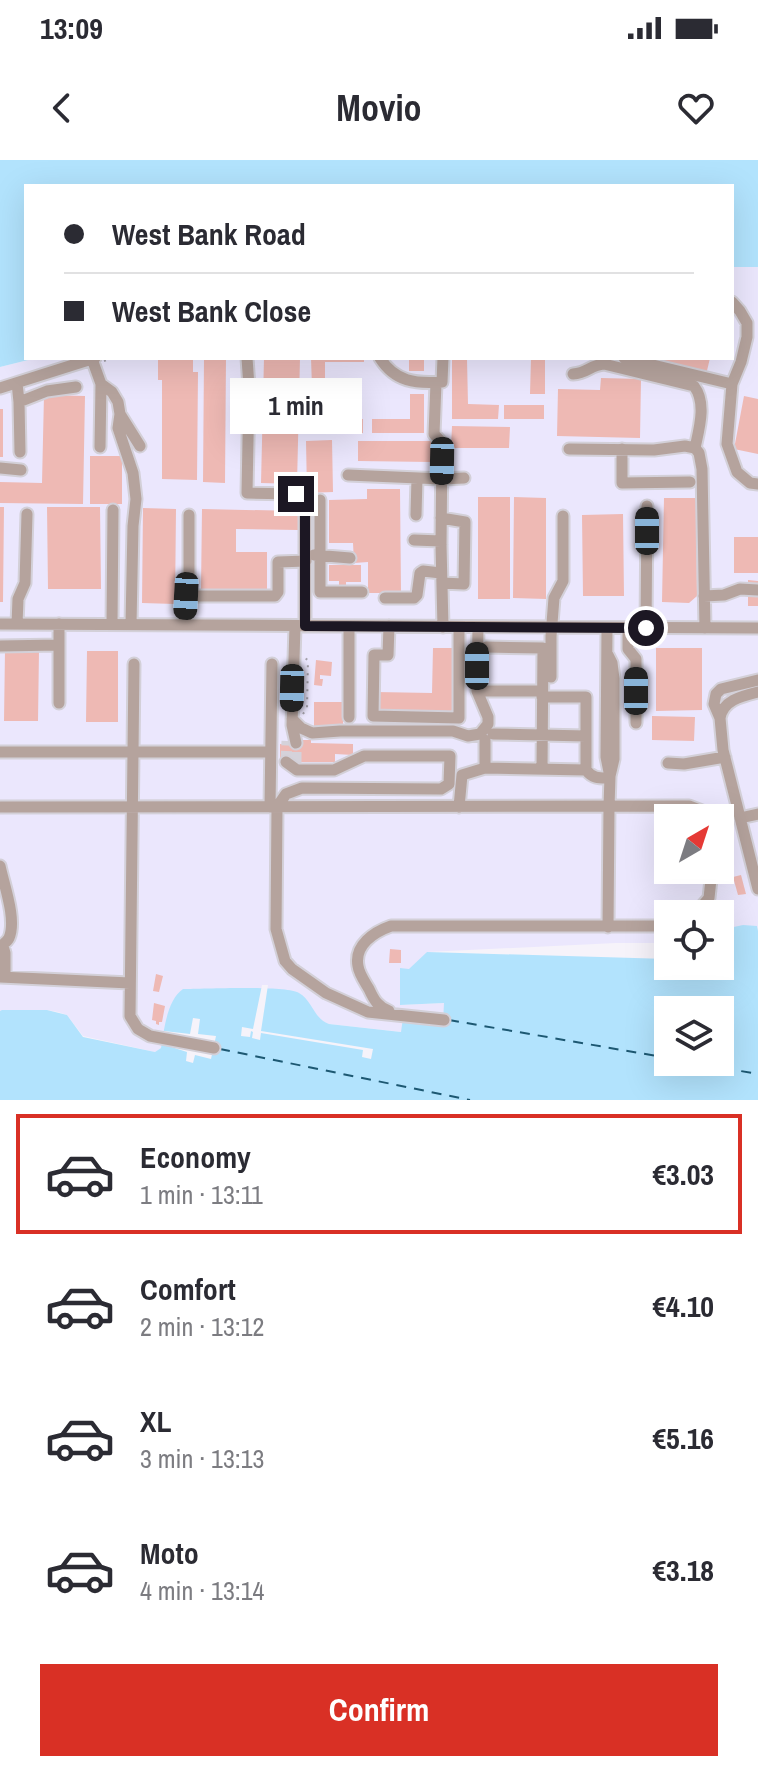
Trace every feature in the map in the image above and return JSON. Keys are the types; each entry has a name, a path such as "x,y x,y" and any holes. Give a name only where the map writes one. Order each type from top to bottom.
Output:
{"street":[{"path":"734,304 747,323 747,337 732,384 727,444 737,472 750,483 758,484"},
{"path":"0,388 91,360"},
{"path":"94,360 101,384 100,447"},
{"path":"247,360 247,493 296,494 303,496 305,504 306,558 296,722 292,742"},
{"path":"382,365 404,380 436,383 442,382 443,360"},
{"path":"632,360 732,384"},
{"path":"573,374 604,364 694,386 701,402 695,448"},
{"path":"17,383 20,452"},
{"path":"436,383 434,434 442,443 443,627"},
{"path":"101,384 112,392 118,402 118,428 133,473 136,499 131,624"},
{"path":"19,402 47,391 76,387"},
{"path":"120,414 140,446"},
{"path":"569,449 654,450 685,446 695,448 699,453 703,494 705,628"},
{"path":"622,449 622,483 690,482"},
{"path":"0,468 21,470"},
{"path":"348,475 464,478"},
{"path":"416,515 417,478"},
{"path":"320,500 320,592 362,592"},
{"path":"646,628 647,506"},
{"path":"112,624 113,510"},
{"path":"17,624 18,599 25,583 27,514"},
{"path":"185,625 189,585 189,515"},
{"path":"551,677 554,598 563,581 563,516"},
{"path":"385,598 414,598 423,571 464,584 465,522 441,518"},
{"path":"414,540 441,541"},
{"path":"186,596 275,596 278,592 278,562 320,555 350,558"},
{"path":"704,596 724,595 740,589 758,590"},
{"path":"0,624 758,628"},
{"path":"59,624 59,703"},
{"path":"349,626 349,717"},
{"path":"389,626 388,655 374,655 373,716 459,718 459,627"},
{"path":"296,722 312,733 453,731 468,736 480,734 488,724 488,717 477,691 478,627"},
{"path":"607,628 606,757 610,777 608,927"},
{"path":"628,628 628,649 636,659 636,723"},
{"path":"0,646 59,645"},
{"path":"486,647 543,648 542,769"},
{"path":"134,664 130,1016 138,1029 150,1036 214,1048"},
{"path":"272,664 270,752 276,929 285,961 326,993 368,1012 444,1018 386,1011 377,1005 358,966 358,956 365,941 375,932 391,926 654,926"},
{"path":"758,680 721,689 716,694 714,704 720,718 725,757 758,889"},
{"path":"487,691 586,697 586,770 596,778 610,777"},
{"path":"720,718 722,708 727,704 758,692"},
{"path":"485,768 489,737 586,736"},
{"path":"0,752 270,752"},
{"path":"274,807 286,794 302,788 441,789 449,784 450,756 364,756 334,770 293,765"},
{"path":"668,763 684,764 725,757"},
{"path":"459,807 462,775 485,768 586,770"},
{"path":"0,807 654,806"},
{"path":"740,818 758,814"},
{"path":"0,866 11,924 9,939 1,946 5,953 3,977 130,983"}],"path":[{"path":"296,722 307,708 308,660 303,657"}],"shaded area":[{"path":"734,266 758,266 758,931 757,926 734,928 734,900 654,900 654,943 427,952 400,1005 445,1003 443,1023 403,1019 402,1032 329,1024 315,1013 162,1044 155,1052 83,1036 67,1015 58,1012 0,1011 0,367 28,360 734,360"}],"water":[{"path":"0,160 758,160 758,267 734,267 734,184 24,184 24,360 28,360 0,367"},
{"path":"757,926 758,1100 0,1100 2,1010 47,1010 67,1015 83,1037 155,1052 161,1048 173,1000 183,989 278,989 299,993 329,1024 401,1032 403,1018 443,1023 444,1003 400,1005 400,968 409,969 427,952 654,959 654,980 734,980 734,927"}],"pier":[{"path":"262,985 268,985 261,1031 373,1049 371,1059 362,1057 363,1050 261,1033 260,1040 252,1038 251,1031 250,1037 241,1036 242,1027 253,1029"},
{"path":"193,1018 200,1019 198,1034 216,1036 211,1059 195,1055 193,1063 186,1061 187,1052 162,1044 164,1031 190,1034"}],"building":[{"path":"158,360 193,360 193,372 198,372 197,480 162,479 162,380 158,380"},
{"path":"204,360 226,360 225,483 203,482"},
{"path":"264,360 300,360 297,484 261,483"},
{"path":"311,360 364,360 325,362 325,387 312,387"},
{"path":"409,360 424,360 424,371 409,371"},
{"path":"452,360 467,360 468,404 499,405 498,419 452,419"},
{"path":"531,360 545,360 545,394 530,394"},
{"path":"652,360 710,360 706,375"},
{"path":"601,378 641,379 640,438 557,436 558,389 600,390"},
{"path":"311,393 325,393 325,419 363,419 363,433 311,433"},
{"path":"410,394 424,394 424,433 372,433 372,419 410,419"},
{"path":"44,395 85,396 83,504 0,503 0,482 42,483"},
{"path":"744,396 758,399 758,454 734,449"},
{"path":"504,405 544,405 544,419 504,419"},
{"path":"0,409 3,409 3,457 0,457"},
{"path":"452,426 510,427 509,448 451,448"},
{"path":"332,440 333,492 307,493 306,441"},
{"path":"358,441 431,441 431,462 358,461"},
{"path":"90,456 122,456 122,504 90,504"},
{"path":"367,489 400,489 401,593 368,593 368,562 354,563 353,543 329,543 329,500 367,499"},
{"path":"478,497 510,497 510,599 478,599"},
{"path":"514,497 546,498 546,599 513,598"},
{"path":"664,498 696,498 697,596 689,603 662,602"},
{"path":"0,507 4,507 3,602 0,602"},
{"path":"47,507 100,507 101,589 48,589"},
{"path":"143,508 176,509 175,604 142,603"},
{"path":"202,509 298,511 298,530 236,529 236,552 267,552 267,590 201,589"},
{"path":"623,514 624,596 583,596 582,515"},
{"path":"734,537 758,537 758,573 734,573"},
{"path":"329,565 361,565 361,582 339,585 339,581 329,581"},
{"path":"748,580 758,581 758,606 748,606"},
{"path":"433,648 454,648 453,714 376,713 376,692 432,693"},
{"path":"656,648 702,648 702,710 656,711"},
{"path":"5,650 39,650 38,721 4,721"},
{"path":"87,651 118,651 118,722 86,722"},
{"path":"316,660 332,662 331,676 320,675 322,686 314,685"},
{"path":"314,702 343,702 343,727 314,726"},
{"path":"652,716 695,717 694,741 652,740"},
{"path":"301,740 353,744 353,755 335,754 335,762 280,762 280,744 301,744"},
{"path":"741,875 746,894 738,895 734,877"},
{"path":"390,949 401,950 401,963 389,963"},
{"path":"156,974 163,976 159,992 153,991"},
{"path":"154,1003 165,1006 159,1025 152,1020"}],"ferry route":[{"path":"449,1020 654,1056"},
{"path":"220,1049 470,1100"},
{"path":"734,1070 758,1074"}],"tunnel":[{"path":"286,762 287,741"},
{"path":"296,743 296,763"}],"route":[{"path":"296,494 303,496 305,504 305,626 646,628"}]}
